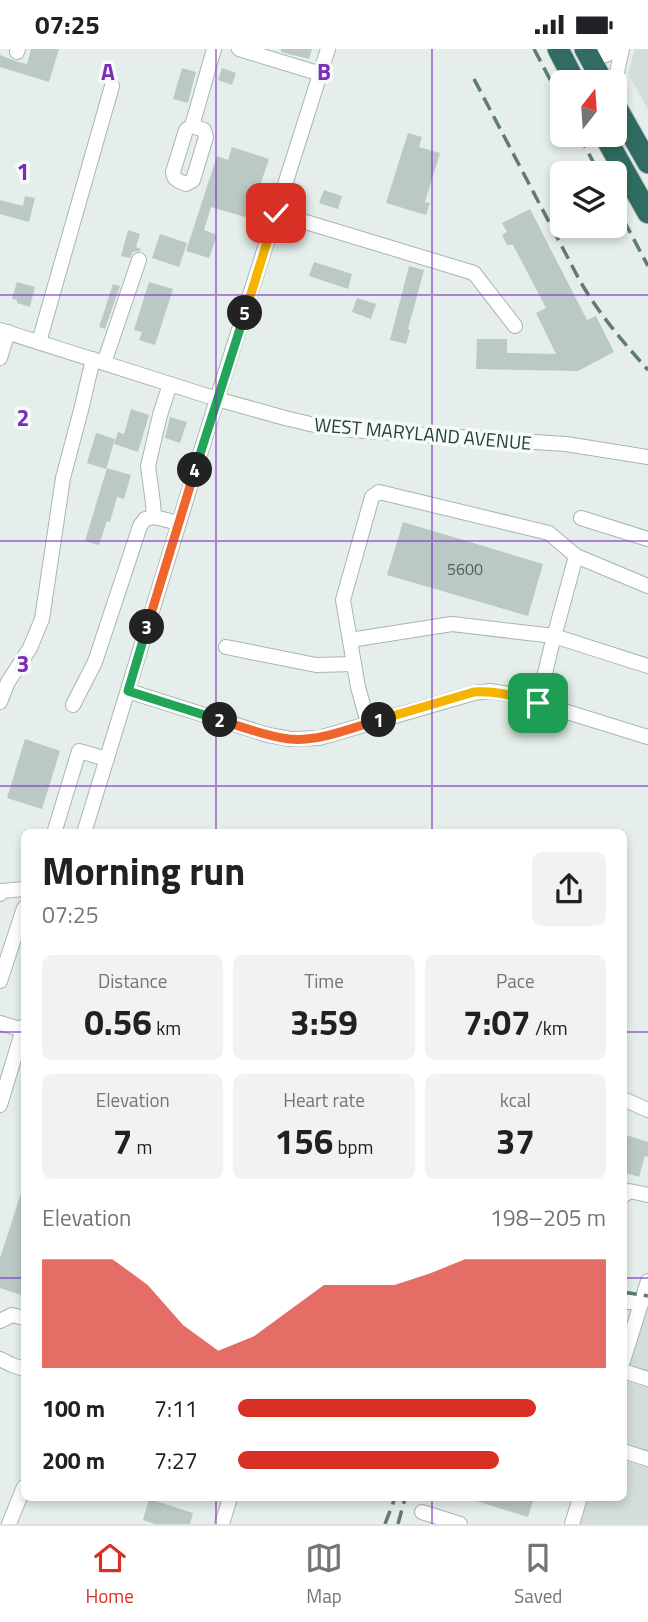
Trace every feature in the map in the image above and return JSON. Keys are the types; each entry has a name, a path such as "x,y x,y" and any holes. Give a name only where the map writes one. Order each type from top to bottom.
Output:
{"highway":[{"path":"558,49 569,70"},
{"path":"587,49 597,70"},
{"path":"627,126 648,163"},
{"path":"611,147 648,213"}],"street":[{"path":"192,126 215,49"},
{"path":"239,49 321,74"},
{"path":"85,829 328,49"},
{"path":"587,49 596,55 606,56 614,49"},
{"path":"618,70 622,49"},
{"path":"39,342 112,86"},
{"path":"276,213 474,273 515,325"},
{"path":"0,702 8,681 30,648 42,619 63,478 99,361 139,260"},
{"path":"0,359 4,331"},
{"name":"WEST MARYLAND AVENUE","path":"4,331 217,400 327,428 574,445 648,457"},
{"path":"153,517 148,466 170,384"},
{"path":"368,723 358,687 343,600 372,497 379,492 549,533 576,556 648,586"},
{"path":"73,705 95,662 140,526 145,519 153,517 179,523"},
{"path":"581,518 648,539"},
{"path":"538,703 576,556"},
{"path":"350,640 452,624 554,636 648,666"},
{"path":"226,647 316,665 354,664"},
{"path":"128,691 268,735 291,739 319,738 474,692 490,691 509,694 648,737"},
{"path":"55,829 79,751 107,759"},
{"path":"0,894 2,891 21,888"},
{"path":"0,981 21,917"},
{"path":"0,1023 21,1027"},
{"path":"0,1105 5,1070 21,1035"},
{"path":"627,1100 648,1110"},
{"path":"627,1193 648,1195"},
{"path":"627,1348 648,1281"},
{"path":"627,1302 642,1302"},
{"path":"0,1321 12,1315 21,1317"},
{"path":"632,1332 648,1329"},
{"path":"0,1359 21,1368"},
{"path":"627,1372 648,1379"},
{"path":"627,1452 648,1459"},
{"path":"9,1524 21,1494"},
{"path":"224,1524 229,1501"},
{"path":"572,1524 579,1501"},
{"path":"422,1512 460,1524"}],"shaded area":[{"path":"635,49 648,49 648,110 628,73"},
{"path":"648,1304 648,1524 580,1524 587,1501 627,1501 627,1372"}],"building":[{"path":"31,49 59,49 49,82 0,67 0,55 27,64"},
{"path":"281,49 312,49 309,59 281,52"},
{"path":"182,68 196,72 188,103 173,99"},
{"path":"222,68 236,73 232,85 218,80"},
{"path":"408,133 422,137 419,147 440,153 425,202 430,203 426,215 386,203"},
{"path":"232,147 269,159 252,209 249,208 245,217 211,207 204,230 217,235 209,258 186,251 217,156 228,160"},
{"path":"324,190 342,196 338,209 319,203"},
{"path":"25,196 35,198 29,222 0,214 0,200 23,206"},
{"path":"530,209 587,320 596,316 614,352 578,371 476,369 477,339 507,339 507,353 556,354 536,313 546,308 513,245 507,245 502,235 507,232 502,223"},
{"path":"128,230 140,234 136,247 141,249 133,252 130,258 121,256"},
{"path":"160,234 187,243 179,267 152,258"},
{"path":"314,262 352,274 348,289 309,276"},
{"path":"409,266 424,270 406,344 390,340"},
{"path":"17,282 35,287 30,307 12,299"},
{"path":"149,282 173,289 155,345 139,340 142,332 134,330"},
{"path":"113,284 120,286 105,329 99,327"},
{"path":"357,298 376,304 371,319 352,312"},
{"path":"131,409 149,415 138,452 114,444 118,432 124,434"},
{"path":"170,417 187,422 180,443 165,438"},
{"path":"96,433 115,439 106,469 87,463"},
{"path":"107,468 131,475 124,499 117,497 110,522 107,521 99,545 85,541"},
{"path":"403,522 543,564 528,616 387,575"},
{"path":"25,739 60,751 42,809 7,798"},
{"path":"627,1135 648,1142 648,1157 645,1156 639,1177 627,1173"},
{"path":"21,1193 21,1295 0,1288 0,1258"},
{"path":"148,1501 193,1513 190,1524 155,1524 143,1520"},
{"path":"476,1501 533,1501 528,1517"}],"railway":[{"path":"534,49 550,79"},
{"path":"474,79 580,281 595,305 648,370"},
{"path":"585,147 593,161"},
{"path":"627,226 648,266"},
{"path":"627,1293 648,1296"},
{"path":"385,1524 394,1501"},
{"path":"398,1524 404,1501"}],"route":[{"path":"276,213 128,691 268,735 291,739 319,738 474,692 509,694 538,703"}]}
